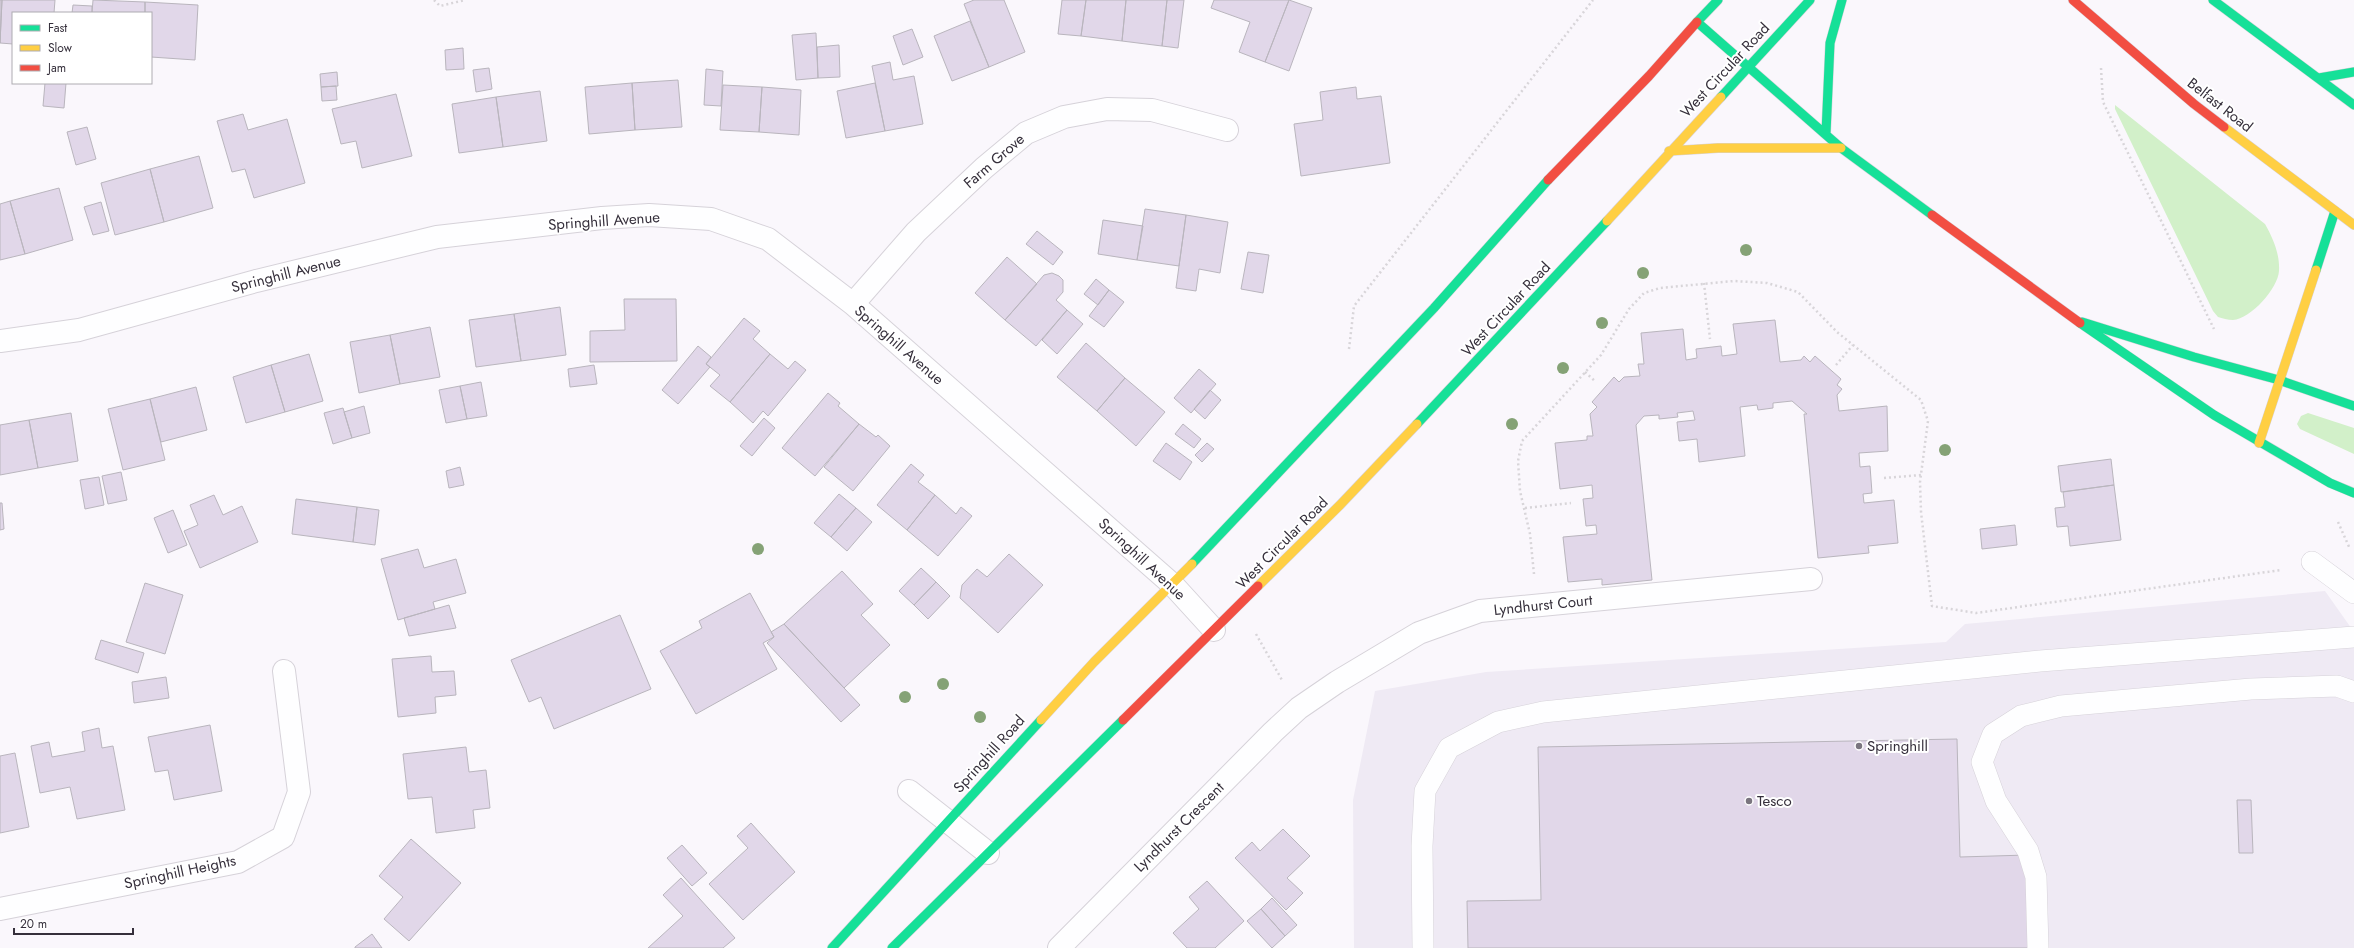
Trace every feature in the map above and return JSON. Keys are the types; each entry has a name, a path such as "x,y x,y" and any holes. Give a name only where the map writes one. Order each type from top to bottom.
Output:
{"main road":[{"path":"1173,584 1429,314 1521,209 1649,76 1718,0"},
{"name":"West Circular Road","path":"1214,630 1340,505 1483,355 1669,151 1810,0"},
{"path":"1826,133 1830,44 1842,0"},
{"name":"Belfast Road","path":"2073,0 2194,104 2354,225"},
{"path":"2213,0 2354,105"},
{"path":"1697,22 1842,148 2076,320 2202,407 2259,443 2330,483 2354,493"},
{"path":"2319,78 2354,72"},
{"path":"1669,151 1718,148 1842,148"},
{"path":"2259,443 2335,211"},
{"path":"2076,320 2224,366 2279,380 2354,406"},
{"name":"Springhill Road","path":"838,946 948,821 1094,662 1173,584"},
{"path":"892,948 1214,630"}],"street":[{"name":"Farm Grove","path":"853,304 916,232 984,168 1026,133 1064,117 1107,109 1152,110 1227,130"},
{"name":"Springhill Avenue","path":"0,341 79,330 256,281 437,237 649,214 711,219 768,239 853,304 1173,584 1214,630"},
{"name":"Lyndhurst Court","path":"1299,708 1337,682 1419,634 1480,611 1811,579"},
{"name":"Springhill Heights","path":"0,909 238,862 283,837 298,792 284,671"},
{"name":"Lyndhurst Crescent","path":"1059,948 1299,708"},
{"path":"909,791 988,853"}],"lane":[{"path":"2312,562 2354,593"},
{"path":"1423,948 1422,846 1425,791 1449,748 1498,722 1543,712 1945,670 2040,661 2354,637"},
{"path":"2038,948 2036,877 2028,852 1996,801 1982,762 1993,734 2022,716 2061,706 2251,689 2337,686 2354,692"}],"path":[{"path":"434,0 440,6 465,0"},
{"path":"1349,352 1354,306 1593,0"},
{"path":"2098,22 2103,102 2216,334 2224,366"},
{"path":"1537,605 1530,534 1520,491 1518,461 1522,441 1601,355 1629,309 1644,293 1660,288 1734,280 1766,283 1798,292 1837,332 1921,400 1928,421 1921,475 1920,512 1932,606 1976,612 2264,574 2312,562"},
{"path":"1704,283 1710,340"},
{"path":"1836,365 1853,345"},
{"path":"1585,372 1596,382"},
{"path":"1884,478 1921,475"},
{"path":"1525,508 1571,503"},
{"path":"1239,606 1299,708"}],"shaded area":[{"name":"Springhill","path":"2325,591 2354,632 2354,948 1354,948 1353,800 1375,691 1486,672 1946,642 1965,624"}],"green space":[{"path":"2115,105 2265,224 2275,246 2279,271 2274,286 2269,294 2255,309 2248,314 2231,320 2218,317 2213,311 2115,109"},
{"path":"2308,413 2354,428 2354,454 2300,429 2297,424 2301,416"}],"building":[{"path":"0,0 2,0 0,43"},
{"path":"2,0 55,0 54,12 12,12 12,44 0,43"},
{"path":"93,0 145,2 145,12 92,12"},
{"path":"974,0 1004,0 1025,52 989,67 964,4"},
{"path":"1062,0 1086,0 1081,36 1058,34"},
{"path":"1086,0 1126,0 1122,41 1081,36"},
{"path":"1126,0 1167,0 1162,46 1122,41"},
{"path":"1167,0 1184,0 1178,48 1162,46"},
{"path":"1214,0 1289,0 1265,62 1239,52 1250,22 1211,8"},
{"path":"1289,0 1312,8 1289,71 1265,62"},
{"path":"145,2 198,5 195,60 152,57 152,12 145,12"},
{"path":"73,5 92,6 92,12 72,12"},
{"path":"970,21 989,67 952,81 934,36"},
{"path":"912,29 923,57 903,65 893,36"},
{"path":"816,33 818,78 796,80 792,35"},
{"path":"839,45 840,77 818,78 817,47"},
{"path":"463,48 464,69 446,70 445,50"},
{"path":"890,62 893,80 914,76 923,124 885,131 872,66"},
{"path":"489,68 492,89 476,92 473,70"},
{"path":"706,69 723,71 721,106 704,105"},
{"path":"337,72 338,86 321,87 320,74"},
{"path":"678,80 682,127 635,130 632,83"},
{"path":"632,83 635,130 589,134 585,87"},
{"path":"875,83 885,131 846,138 837,91"},
{"path":"45,84 66,84 64,108 43,106"},
{"path":"723,85 762,87 759,132 720,130"},
{"path":"336,86 337,100 322,101 321,87"},
{"path":"762,87 801,90 799,135 759,132"},
{"path":"1356,87 1357,99 1381,96 1390,163 1301,176 1294,124 1323,120 1320,92"},
{"path":"540,91 547,141 503,147 496,97"},
{"path":"396,94 412,156 362,168 356,141 341,144 332,109"},
{"path":"496,97 503,147 459,153 452,104"},
{"path":"243,114 248,130 287,119 305,183 254,198 245,169 232,172 217,121"},
{"path":"87,127 96,159 76,165 67,132"},
{"path":"199,156 213,208 164,222 150,169"},
{"path":"150,169 164,222 115,235 101,183"},
{"path":"59,188 73,240 25,254 10,201"},
{"path":"10,201 25,254 0,260 0,204"},
{"path":"101,202 109,231 93,235 84,207"},
{"path":"1145,209 1186,215 1179,266 1137,260"},
{"path":"1186,215 1228,222 1220,273 1199,269 1196,291 1176,288"},
{"path":"1103,220 1143,226 1137,260 1098,254"},
{"path":"1037,231 1063,252 1053,265 1026,244"},
{"path":"1248,252 1269,255 1263,293 1241,289"},
{"path":"1007,257 1037,284 1005,320 975,293"},
{"path":"1052,273 1059,276 1063,280 1063,292 1056,300 1067,310 1036,346 1005,320 1044,275"},
{"path":"1096,279 1109,290 1098,305 1084,294"},
{"path":"1109,290 1124,302 1104,327 1089,316"},
{"path":"624,299 676,299 677,361 590,362 590,331 625,330"},
{"path":"560,307 566,355 521,361 514,314"},
{"path":"1067,310 1083,324 1057,354 1042,340"},
{"path":"514,314 521,361 476,367 469,320"},
{"path":"744,318 760,331 753,339 770,354 730,402 710,386 720,375 706,364"},
{"path":"1775,320 1780,362 1801,360 1804,356 1810,362 1815,356 1841,379 1837,385 1842,389 1837,395 1839,411 1887,406 1888,451 1859,453 1860,467 1870,466 1872,493 1863,494 1864,503 1894,500 1898,543 1868,546 1869,553 1818,558 1804,414 1807,414 1792,401 1773,403 1773,408 1758,410 1757,405 1740,407 1745,456 1699,462 1697,439 1679,441 1677,422 1695,420 1693,411 1677,413 1678,417 1659,419 1659,415 1644,416 1636,425 1652,580 1602,585 1602,579 1568,582 1563,537 1597,534 1596,525 1586,526 1583,499 1593,498 1592,485 1560,489 1555,443 1587,440 1587,436 1593,436 1590,414 1597,407 1592,402 1614,377 1619,382 1624,377 1640,376 1638,364 1644,364 1641,333 1683,329 1686,360 1697,358 1696,349 1721,346 1722,356 1737,354 1733,324"},
{"path":"430,327 440,377 400,384 390,335"},
{"path":"390,335 400,384 359,393 350,342"},
{"path":"1086,343 1125,378 1097,411 1057,377"},
{"path":"698,346 711,357 706,364 710,367 678,404 662,390"},
{"path":"309,354 323,401 285,412 271,365"},
{"path":"770,354 788,369 795,361 806,370 768,416 763,411 753,423 730,402"},
{"path":"271,365 285,412 246,423 233,377"},
{"path":"594,365 597,384 570,387 568,369"},
{"path":"1199,369 1216,384 1191,413 1174,398"},
{"path":"1125,378 1165,412 1136,446 1097,411"},
{"path":"481,382 487,416 467,419 460,386"},
{"path":"460,386 467,419 446,423 439,390"},
{"path":"196,387 207,430 161,442 150,399"},
{"path":"1210,390 1221,400 1205,419 1194,409"},
{"path":"828,393 840,403 838,406 859,424 815,476 782,448"},
{"path":"150,399 165,460 123,470 108,409"},
{"path":"364,406 370,433 352,438 344,412"},
{"path":"343,408 352,438 333,444 324,413"},
{"path":"71,413 78,461 38,468 29,420"},
{"path":"764,418 775,428 752,456 740,446"},
{"path":"29,420 38,468 0,475 0,425"},
{"path":"859,424 876,437 878,435 890,446 853,491 824,467"},
{"path":"1183,424 1201,439 1194,448 1175,434"},
{"path":"1166,443 1192,462 1180,480 1153,461"},
{"path":"1207,443 1214,449 1202,462 1195,455"},
{"path":"2111,459 2114,485 2061,492 2058,466"},
{"path":"911,464 924,475 918,482 935,495 907,530 877,505"},
{"path":"460,467 464,485 449,488 446,471"},
{"path":"121,472 127,500 108,504 102,476"},
{"path":"99,477 104,505 85,509 80,480"},
{"path":"2114,485 2121,540 2070,546 2068,526 2057,527 2055,508 2065,507 2063,492"},
{"path":"839,494 856,508 831,537 814,523"},
{"path":"214,495 223,515 242,506 258,542 200,568 184,531 198,525 190,505"},
{"path":"935,495 956,514 961,507 972,516 938,556 907,530"},
{"path":"296,499 357,507 353,542 292,534"},
{"path":"0,503 2,503 4,529 0,530"},
{"path":"357,507 379,510 375,545 353,542"},
{"path":"856,508 872,522 847,551 831,537"},
{"path":"173,510 187,545 168,553 154,518"},
{"path":"2015,525 2017,545 1982,549 1980,529"},
{"path":"418,549 424,568 456,559 466,593 433,602 435,609 398,620 381,559"},
{"path":"1009,554 1043,585 998,633 960,598 962,585 977,569 987,577"},
{"path":"921,568 936,582 914,605 899,591"},
{"path":"842,571 873,604 861,615 890,645 844,688 784,624"},
{"path":"936,582 950,596 928,619 914,605"},
{"path":"145,583 183,595 165,654 126,642"},
{"path":"750,593 774,637 763,643 777,669 696,714 660,651 702,628 699,621"},
{"path":"449,605 456,628 409,636 404,618"},
{"path":"620,615 651,689 554,729 541,697 529,702 511,660"},
{"path":"784,624 860,705 841,722 767,643 774,637 771,632"},
{"path":"101,640 144,653 138,673 95,659"},
{"path":"431,656 432,672 454,671 456,695 435,697 436,713 398,717 392,659"},
{"path":"166,677 169,698 134,703 132,682"},
{"path":"210,725 222,791 174,800 168,770 155,772 148,737"},
{"path":"99,728 102,748 113,746 125,810 77,819 70,787 40,793 31,746 49,742 52,757 85,751 82,732"},
{"name":"Tesco","path":"1957,739 1960,857 2027,855 2029,948 1468,948 1467,901 1541,900 1538,747"},
{"path":"466,747 469,772 486,770 490,808 473,810 475,828 436,833 432,797 408,799 403,754"},
{"path":"15,753 29,827 0,833 0,756"},
{"path":"2237,800 2251,800 2253,853 2239,853"},
{"path":"751,823 795,872 743,920 709,884 748,848 737,836"},
{"path":"1283,829 1310,856 1287,878 1303,893 1286,910 1235,858 1252,842 1260,851"},
{"path":"411,839 461,883 409,941 384,919 403,897 379,876"},
{"path":"682,845 707,873 692,886 667,858"},
{"path":"681,878 735,938 723,948 648,948 683,916 663,895"},
{"path":"1207,881 1244,921 1215,948 1187,948 1173,933 1199,909 1189,897"},
{"path":"1272,898 1297,925 1285,936 1261,909"},
{"path":"1261,909 1285,936 1272,948 1247,921"},
{"path":"372,934 382,948 355,948 355,947"}],"traffic: fast":[{"path":"1718,0 1697,22 1841,148 1932,215"},
{"path":"1721,97 1810,0"},
{"path":"1826,133 1830,43 1842,0"},
{"path":"2213,0 2354,105"},
{"path":"2319,78 2354,72"},
{"path":"1192,564 1434,308 1548,180"},
{"path":"2316,270 2335,211"},
{"path":"1417,424 1607,221"},
{"path":"2082,322 2194,357 2279,380"},
{"path":"2080,323 2214,415 2330,483 2354,493"},
{"path":"2279,380 2354,406"},
{"path":"832,948 1041,720"},
{"path":"892,948 1123,720"}],"traffic: slow":[{"path":"1607,221 1721,97"},
{"path":"2224,127 2354,225"},
{"path":"1669,151 1718,148 1841,148"},
{"path":"2259,443 2316,270"},
{"path":"1258,586 1340,505 1417,424"},
{"path":"1041,720 1094,662 1192,564"}],"traffic: jam":[{"path":"2073,0 2194,104 2224,127"},
{"path":"1548,180 1649,76 1697,22"},
{"path":"1932,215 2080,323"},
{"path":"1123,720 1258,586"}],"place":[{"name":"Springhill","path":"1859,746"},
{"name":"Tesco","path":"1749,801"}]}
